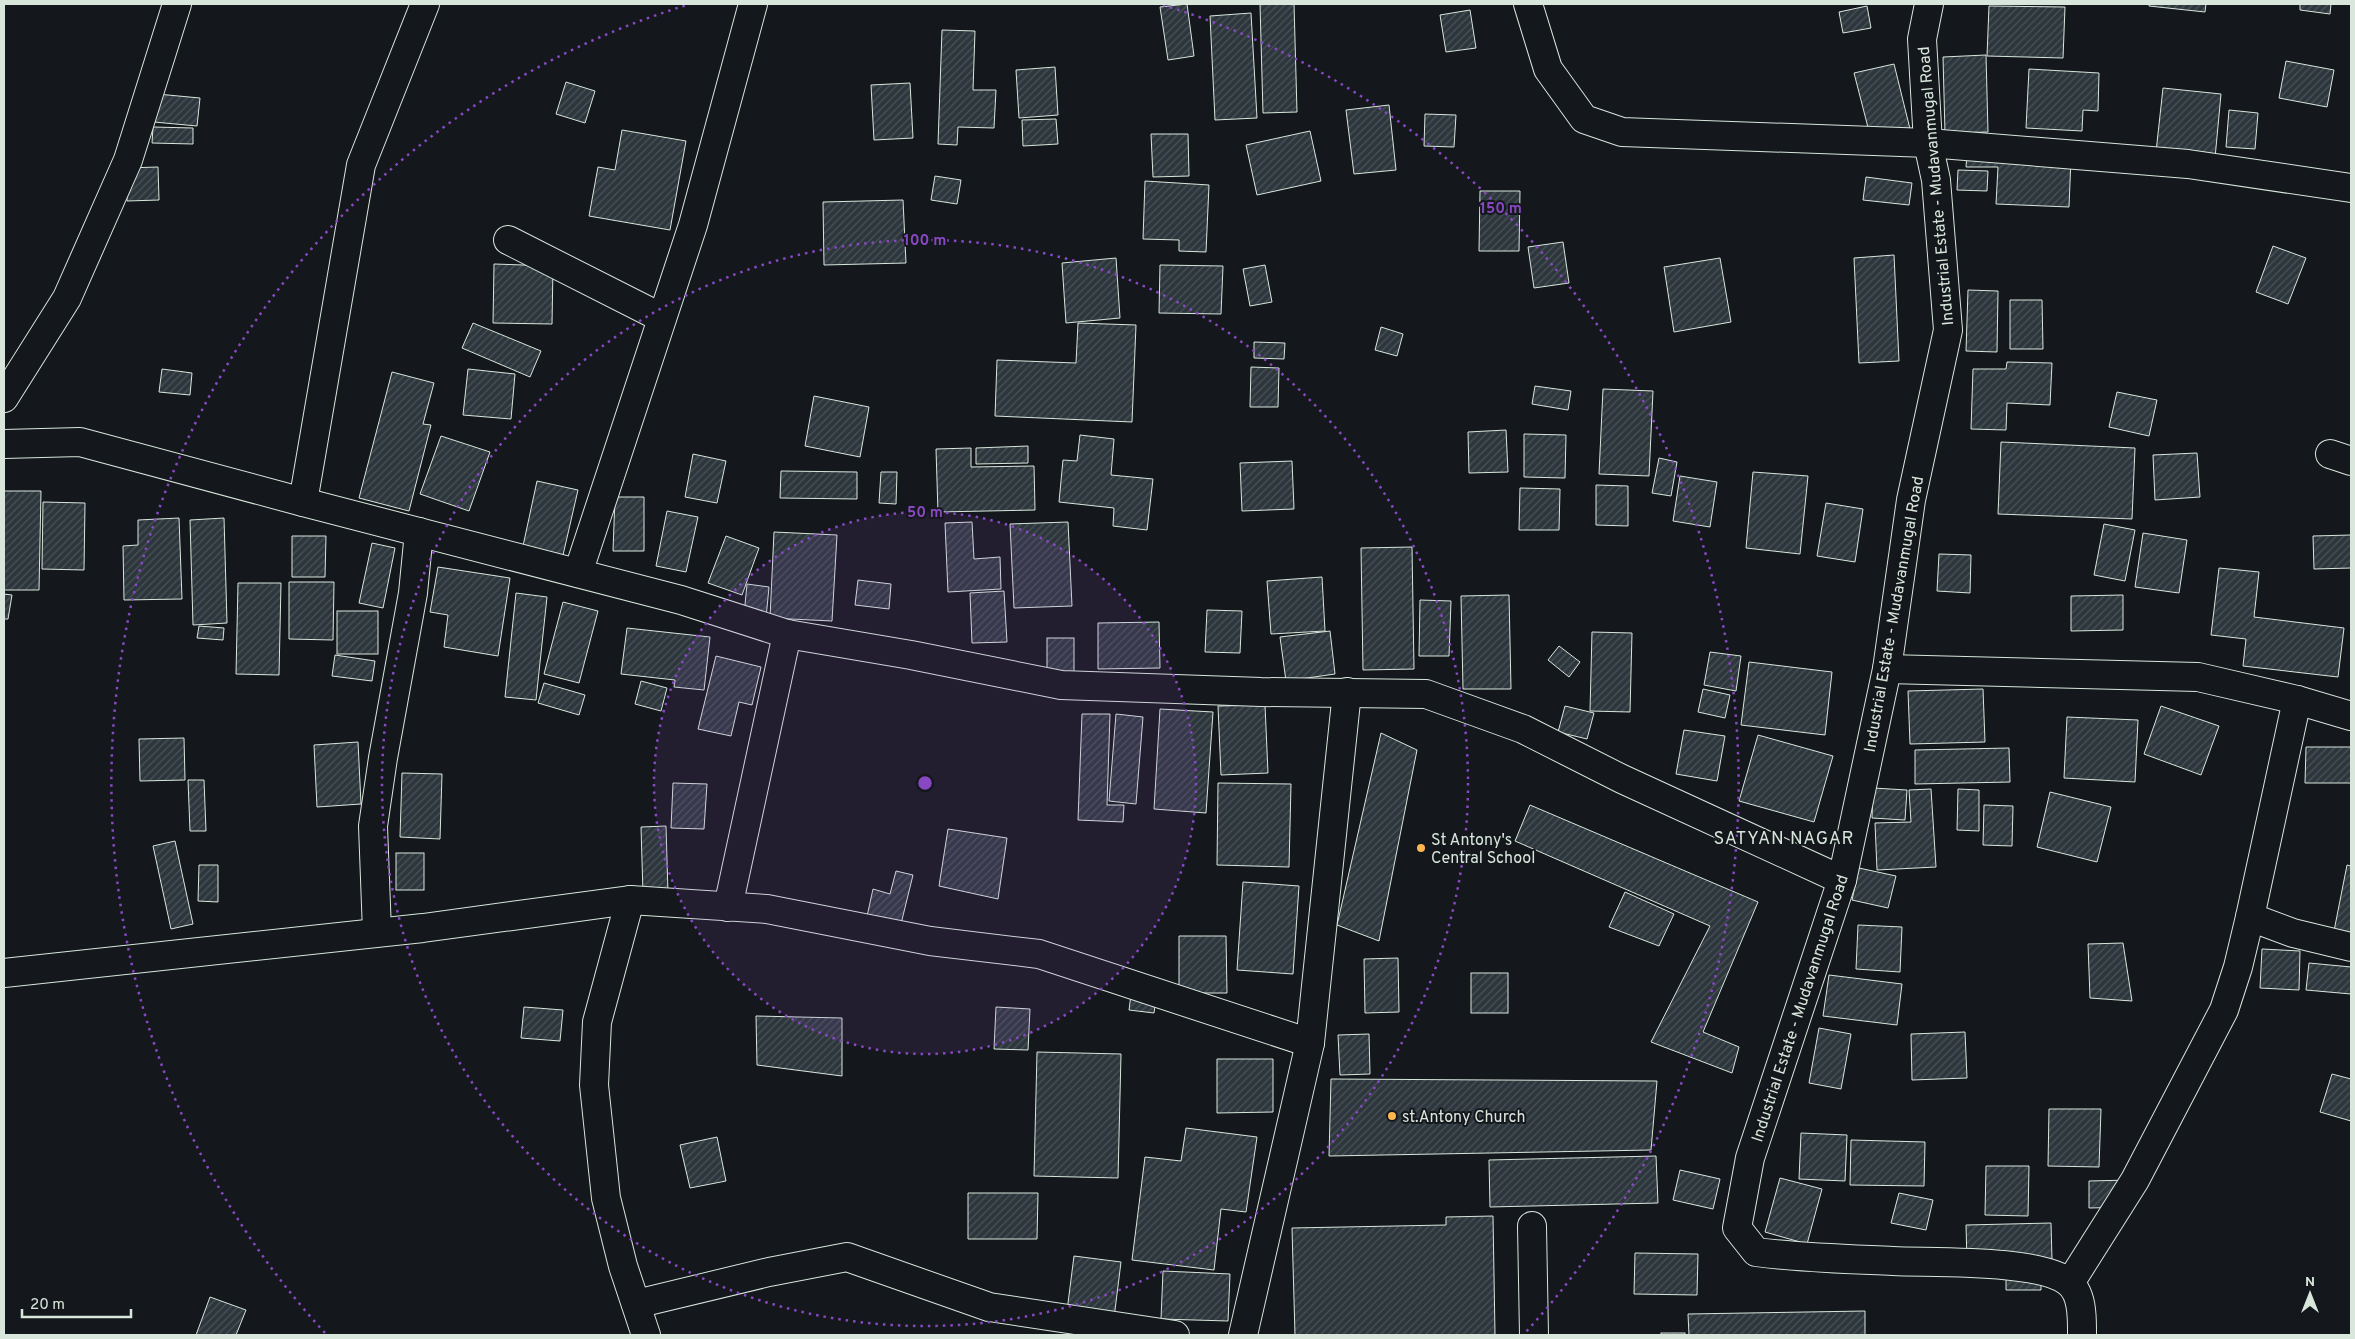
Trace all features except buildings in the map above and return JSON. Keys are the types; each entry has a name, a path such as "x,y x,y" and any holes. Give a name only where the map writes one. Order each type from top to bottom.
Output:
{"street":[{"path":"4,398 67,298 128,160 177,4"},
{"path":"302,502 361,165 425,4"},
{"path":"578,573 694,225 753,4"},
{"path":"1528,4 1548,69 1584,118 1622,132 1928,143 2188,164 2351,188"},
{"name":"Industrial Estate - Mudavanmugal Road","path":"1929,4 1922,39 1928,143 1936,180 1948,330 1911,500 1887,669 1842,880 1750,1158 1737,1228 1756,1252 1799,1258 2014,1266 2052,1272 2070,1283"},
{"path":"508,240 662,318"},
{"path":"4,444 80,442 302,502 681,600 787,634 911,655 1060,685 1261,692 1426,694 1523,729 1622,779 1842,880"},
{"path":"377,932 373,826 412,593 418,532"},
{"path":"728,907 787,634"},
{"path":"1887,669 2198,678 2297,700 2351,716"},
{"path":"1243,1335 1310,1042 1347,692"},
{"path":"2082,1335 2082,1306 2070,1283 2135,1180 2224,1010 2238,967 2250,917 2297,700"},
{"path":"630,900 597,1022 594,1085 606,1198 623,1266 646,1335"},
{"path":"4,972 423,928 630,900 767,909 930,941 1039,954 1310,1042"},
{"path":"2250,917 2293,933 2351,947"},
{"path":"1532,1226 1534,1335"},
{"path":"636,1304 769,1272 846,1258 989,1307 1175,1335"}],"place":[{"name":"St Antony's Central School","path":"1421,848"},
{"name":"st.Antony Church","path":"1392,1116"}],"district":[{"name":"SATYAN NAGAR","path":"1784,838"}]}
